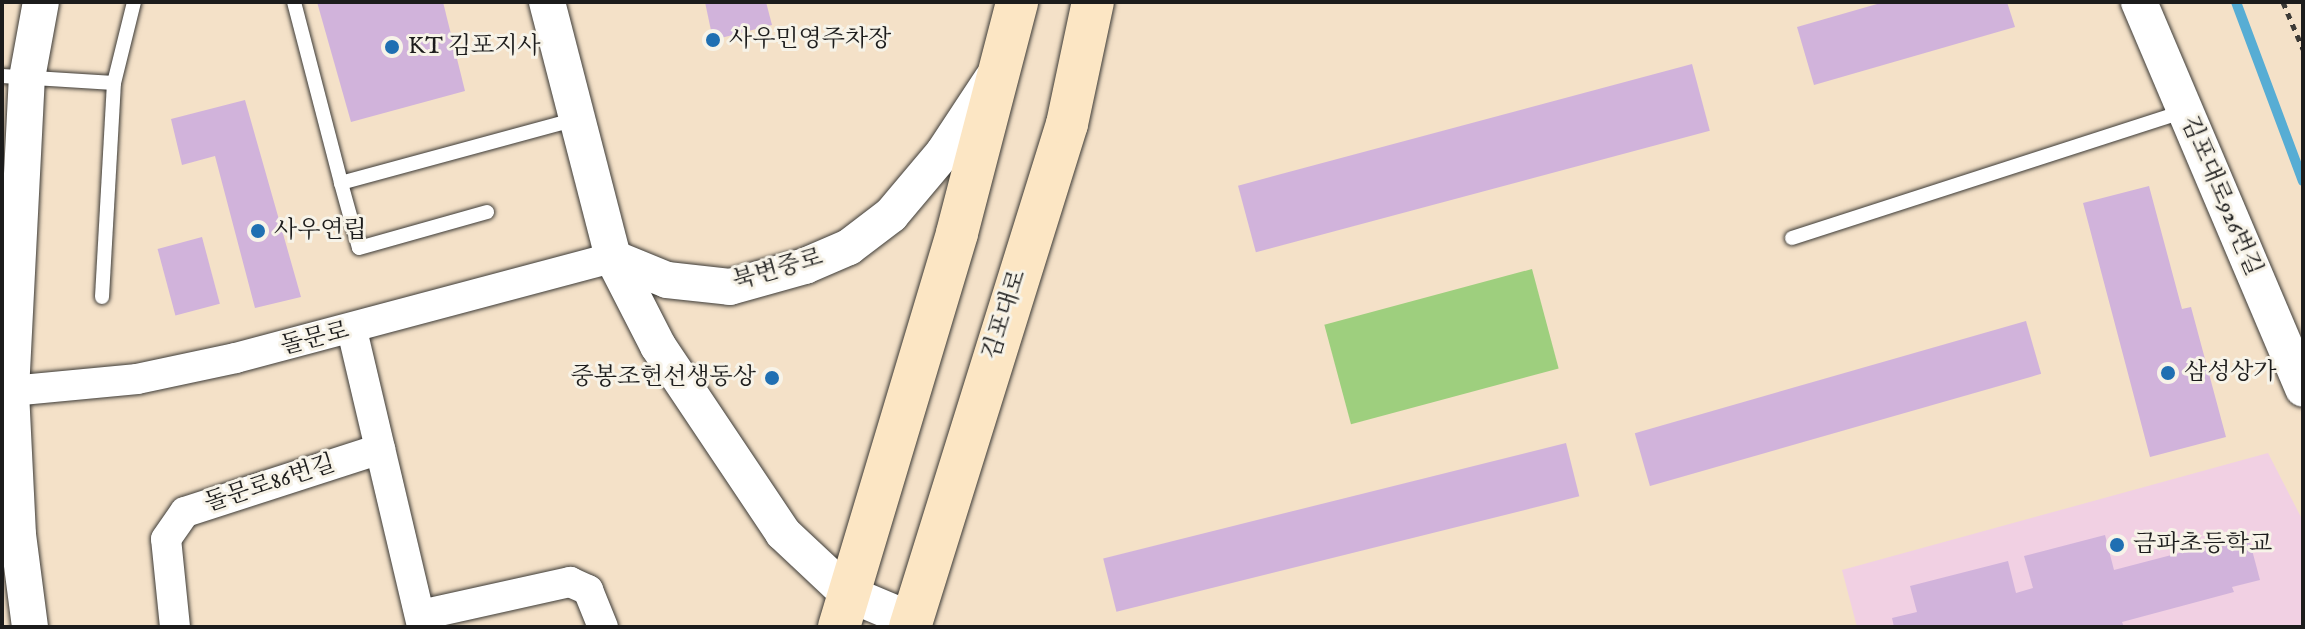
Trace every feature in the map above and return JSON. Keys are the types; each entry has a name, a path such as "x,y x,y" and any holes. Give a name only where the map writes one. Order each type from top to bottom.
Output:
{"main road":[{"path":"843,610 957,233 1017,2"},
{"name":"김포대로","path":"910,624 1067,124 1093,2"}],"street":[{"path":"30,627 10,536 15,77 41,2"},
{"path":"547,2 573,120 613,258 658,346 739,471 843,610 910,624"},
{"name":"김포대로926번길","path":"2139,2 2303,389"},
{"name":"북변중로","path":"613,258 667,280 730,287 805,266 849,247 891,215 926,173 1001,64"},
{"name":"돌문로","path":"11,391 137,379 352,330 613,258"},
{"path":"352,330 422,621 570,582 588,590 603,627"},
{"name":"돌문로86번길","path":"175,627 164,561 166,539 185,512 380,449"}],"lane":[{"path":"102,297 114,83 134,2"},
{"path":"294,2 359,248 487,212"},
{"path":"15,77 114,83"},
{"path":"1792,238 2185,111"},
{"path":"341,183 573,120"}],"path":[{"path":"2283,2 2303,49"}],"shaded area":[{"name":"금파초등학교","path":"2268,453 2303,521 2303,627 1857,627 1842,570"}],"green space":[{"path":"1532,269 1559,368 1351,424 1324,325"}],"building":[{"name":"KT 김포지사","path":"317,2 443,2 465,91 351,122"},
{"path":"705,2 766,2 772,25 713,40"},
{"path":"1884,2 2007,2 2015,27 1814,85 1797,27"},
{"path":"1692,64 1710,131 1256,252 1238,186"},
{"name":"사우연립","path":"245,100 301,297 255,308 215,156 182,165 171,119"},
{"name":"삼성상가","path":"2149,186 2182,309 2191,307 2226,437 2150,457 2083,203"},
{"name":"사우연립","path":"202,237 220,304 175,316 158,249"},
{"path":"2026,321 2041,374 1650,486 1635,433"},
{"path":"1566,443 1579,496 1116,612 1103,558"},
{"path":"2105,535 2114,570 2248,535 2260,580 2232,587 2234,592 2122,622 2124,627 1894,627 1892,618 1917,612 1910,586 2008,561 2016,593 2033,588 2024,556"}],"waterway":[{"path":"2236,2 2303,181"}],"place":[{"name":"사우민영주차장","path":"713,40"},
{"name":"KT 김포지사","path":"392,47"},
{"name":"사우연립","path":"258,231"},
{"name":"삼성상가","path":"2168,373"},
{"name":"중봉조헌선생동상","path":"772,378"},
{"name":"금파초등학교","path":"2117,545"}]}
